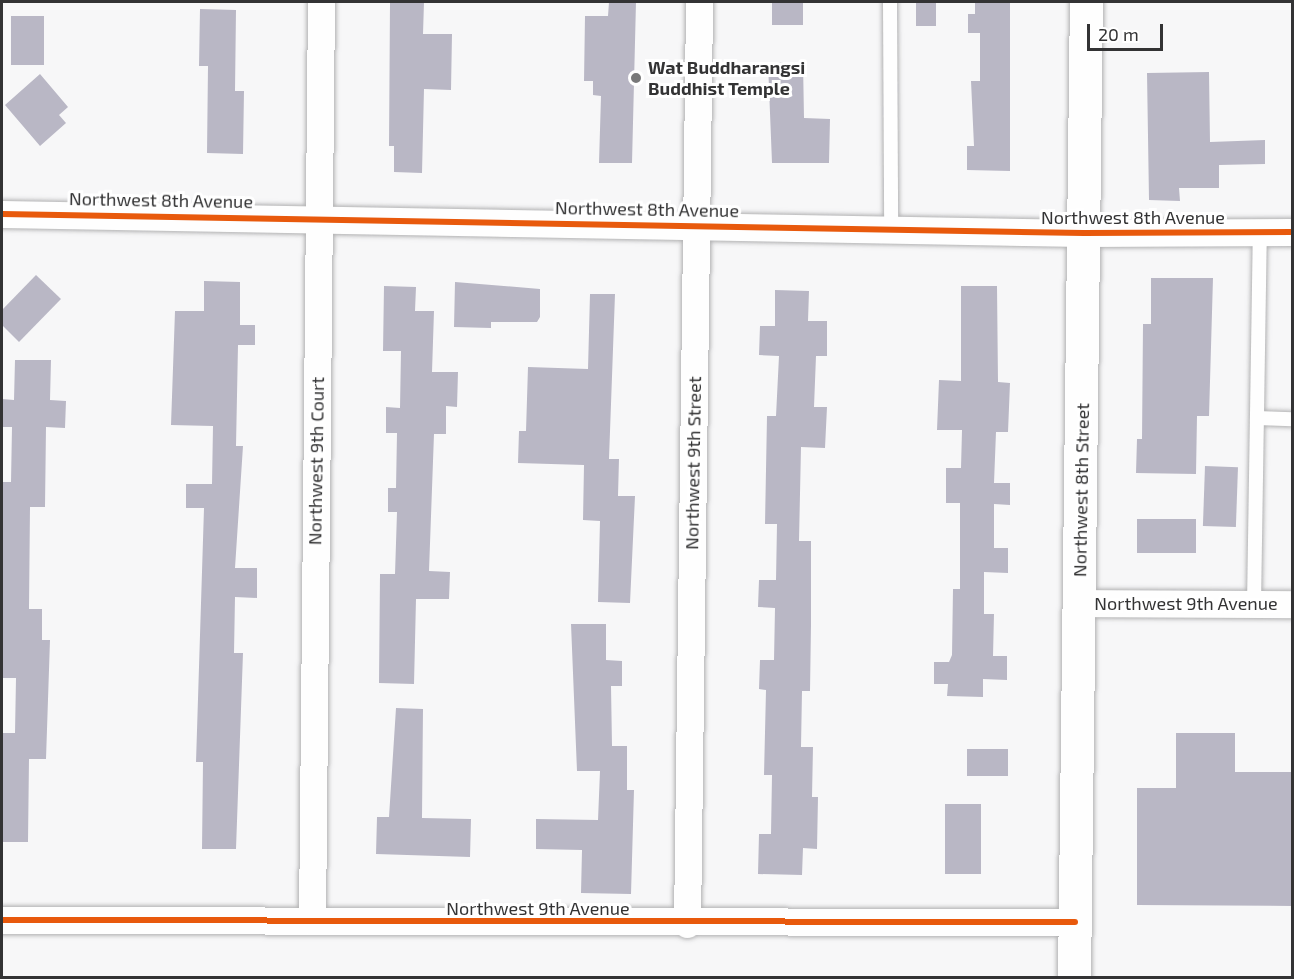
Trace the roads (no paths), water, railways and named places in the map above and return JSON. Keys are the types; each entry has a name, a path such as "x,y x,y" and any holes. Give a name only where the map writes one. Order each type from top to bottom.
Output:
{"street":[{"name":"Northwest 9th Court","path":"312,921 321,2"},
{"name":"Northwest 9th Street","path":"687,924 699,2"},
{"name":"Northwest 8th Street","path":"1074,978 1086,2"},
{"name":"Northwest 8th Avenue","path":"2,214 318,217 1084,233 1293,232"},
{"name":"Northwest 9th Avenue","path":"1079,603 1293,604"},
{"name":"Northwest 9th Avenue","path":"2,920 687,924 1075,922"}],"lane":[{"path":"890,2 891,229"},
{"path":"1254,604 1260,232"},
{"path":"1257,418 1293,418"}],"place":[{"name":"Wat Buddharangsi Buddhist Temple","path":"636,78"}]}
